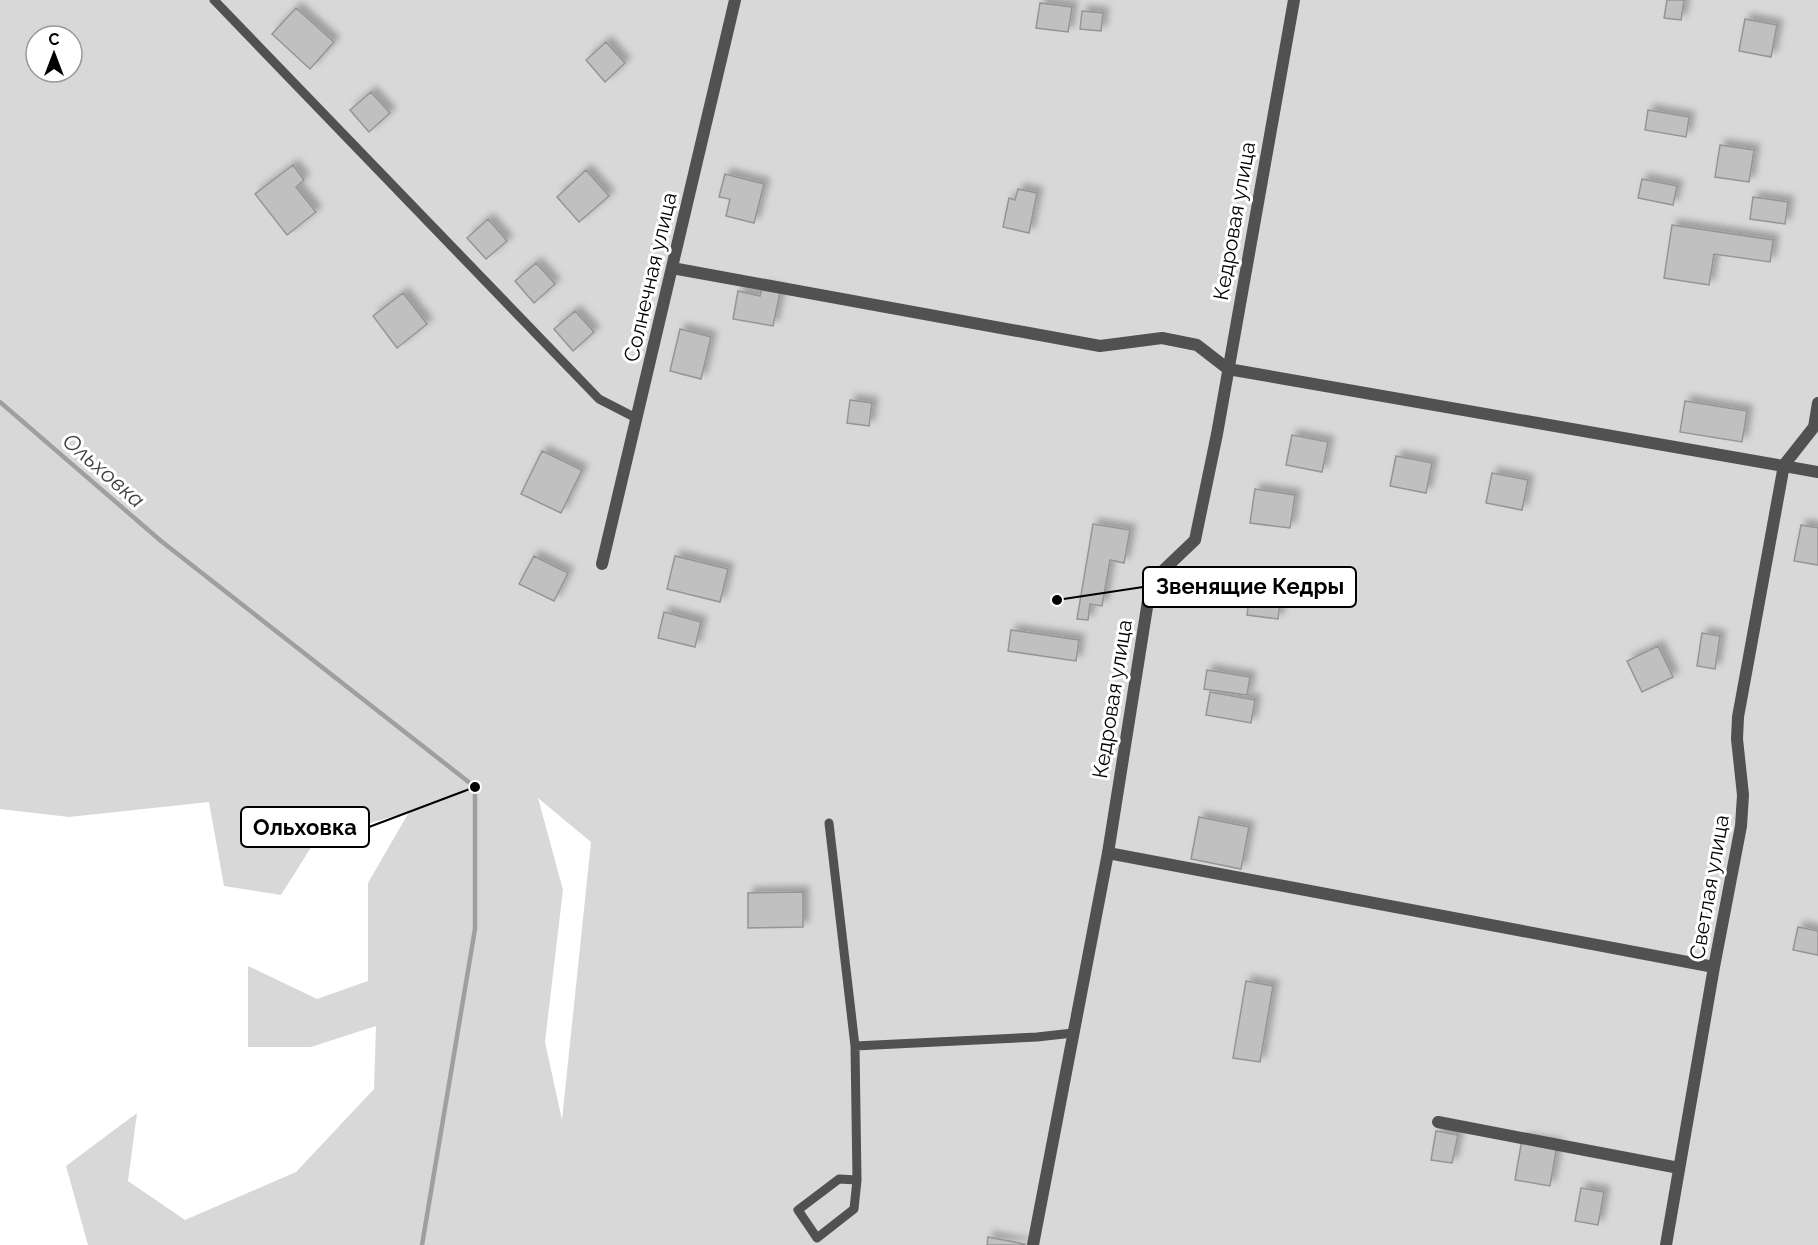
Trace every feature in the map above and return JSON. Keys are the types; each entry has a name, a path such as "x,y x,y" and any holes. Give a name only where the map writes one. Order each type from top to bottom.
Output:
{"street":[{"name":"Солнечная улица","path":"602,564 735,0"},
{"name":"Кедровая улица","path":"1033,1245 1108,853 1151,582 1194,540 1228,369 1294,0"},
{"path":"672,268 1100,346 1162,338 1197,345 1228,369 1818,472"},
{"name":"Светлая улица","path":"1666,1245 1741,826 1743,795 1737,739 1738,717 1784,465 1814,426 1818,403"},
{"path":"1108,853 1714,967"},
{"path":"1438,1122 1679,1168"}],"lane":[{"path":"214,0 599,399 636,417"},
{"path":"829,823 855,1046 857,1180 854,1209 817,1238 798,1210 839,1179 857,1180"},
{"path":"855,1046 1037,1037 1073,1033"}],"shaded area":[{"path":"0,0 1818,0 1818,1245 88,1245 66,1166 137,1113 128,1181 185,1220 296,1172 374,1089 376,1026 311,1047 248,1047 248,966 317,999 368,981 368,883 409,812 317,838 281,895 224,886 209,802 69,817 0,809","holes":["538,798 591,842 562,1120 545,1042 563,890"]}],"building":[{"path":"1667,0 1684,0 1681,20 1664,18"},
{"path":"1040,3 1072,7 1068,32 1036,28"},
{"path":"296,8 334,42 310,69 272,34"},
{"path":"1082,11 1103,13 1101,31 1080,29"},
{"path":"1745,19 1777,25 1771,57 1739,51"},
{"path":"606,42 625,63 605,82 586,60"},
{"path":"371,92 390,113 369,132 350,110"},
{"path":"1648,110 1689,117 1686,137 1645,130"},
{"path":"1720,145 1754,150 1749,182 1715,177"},
{"path":"293,165 304,180 296,187 316,212 287,235 255,194"},
{"path":"586,170 609,196 579,222 557,197"},
{"path":"725,174 764,184 754,223 726,216 730,199 719,197"},
{"path":"1642,179 1677,186 1673,205 1638,198"},
{"path":"1018,189 1037,193 1029,233 1003,227 1009,198 1015,200"},
{"path":"1753,197 1788,202 1785,224 1750,219"},
{"path":"488,219 507,241 486,259 467,238"},
{"path":"1672,225 1773,240 1770,262 1714,254 1709,285 1664,278"},
{"path":"536,263 555,284 534,303 515,281"},
{"path":"762,288 780,292 773,326 733,319 738,291 760,296"},
{"path":"403,293 427,324 397,348 373,316"},
{"path":"575,311 594,332 573,351 554,329"},
{"path":"680,329 711,337 701,379 670,371"},
{"path":"850,400 872,403 869,426 847,423"},
{"path":"1685,401 1747,411 1742,442 1680,432"},
{"path":"1292,435 1328,442 1322,472 1286,465"},
{"path":"542,451 582,470 561,513 521,494"},
{"path":"1396,456 1432,463 1426,493 1390,486"},
{"path":"1492,473 1528,480 1522,510 1486,503"},
{"path":"1255,489 1295,495 1290,528 1250,523"},
{"path":"1093,524 1130,530 1124,563 1110,560 1102,606 1090,604 1088,620 1077,619"},
{"path":"1801,525 1818,528 1818,565 1794,561"},
{"path":"534,556 568,573 554,601 519,584"},
{"path":"675,556 728,569 720,602 667,589"},
{"path":"1250,591 1281,595 1278,619 1247,615"},
{"path":"664,612 701,622 695,647 658,638"},
{"path":"1011,630 1079,640 1076,661 1008,651"},
{"path":"1702,633 1720,636 1715,669 1697,666"},
{"path":"1658,646 1673,677 1642,692 1627,661"},
{"path":"1207,670 1250,677 1247,695 1204,689"},
{"path":"1210,692 1255,700 1251,723 1206,715"},
{"path":"1199,817 1249,827 1241,869 1191,859"},
{"path":"803,892 803,927 748,928 748,893"},
{"path":"1798,927 1818,931 1818,955 1793,950"},
{"path":"1246,981 1273,986 1260,1062 1233,1058"},
{"path":"1436,1131 1458,1135 1452,1163 1431,1160"},
{"path":"1522,1139 1557,1145 1550,1186 1515,1180"},
{"path":"1581,1188 1604,1192 1598,1225 1575,1221"},
{"path":"988,1237 1025,1244 987,1245"}],"waterway":[{"name":"Ольховка","path":"0,402 161,541 475,787 475,929 422,1245"}],"place":[{"name":"Звенящие Кедры","path":"1057,600"},
{"name":"Ольховка","path":"475,787"}]}
